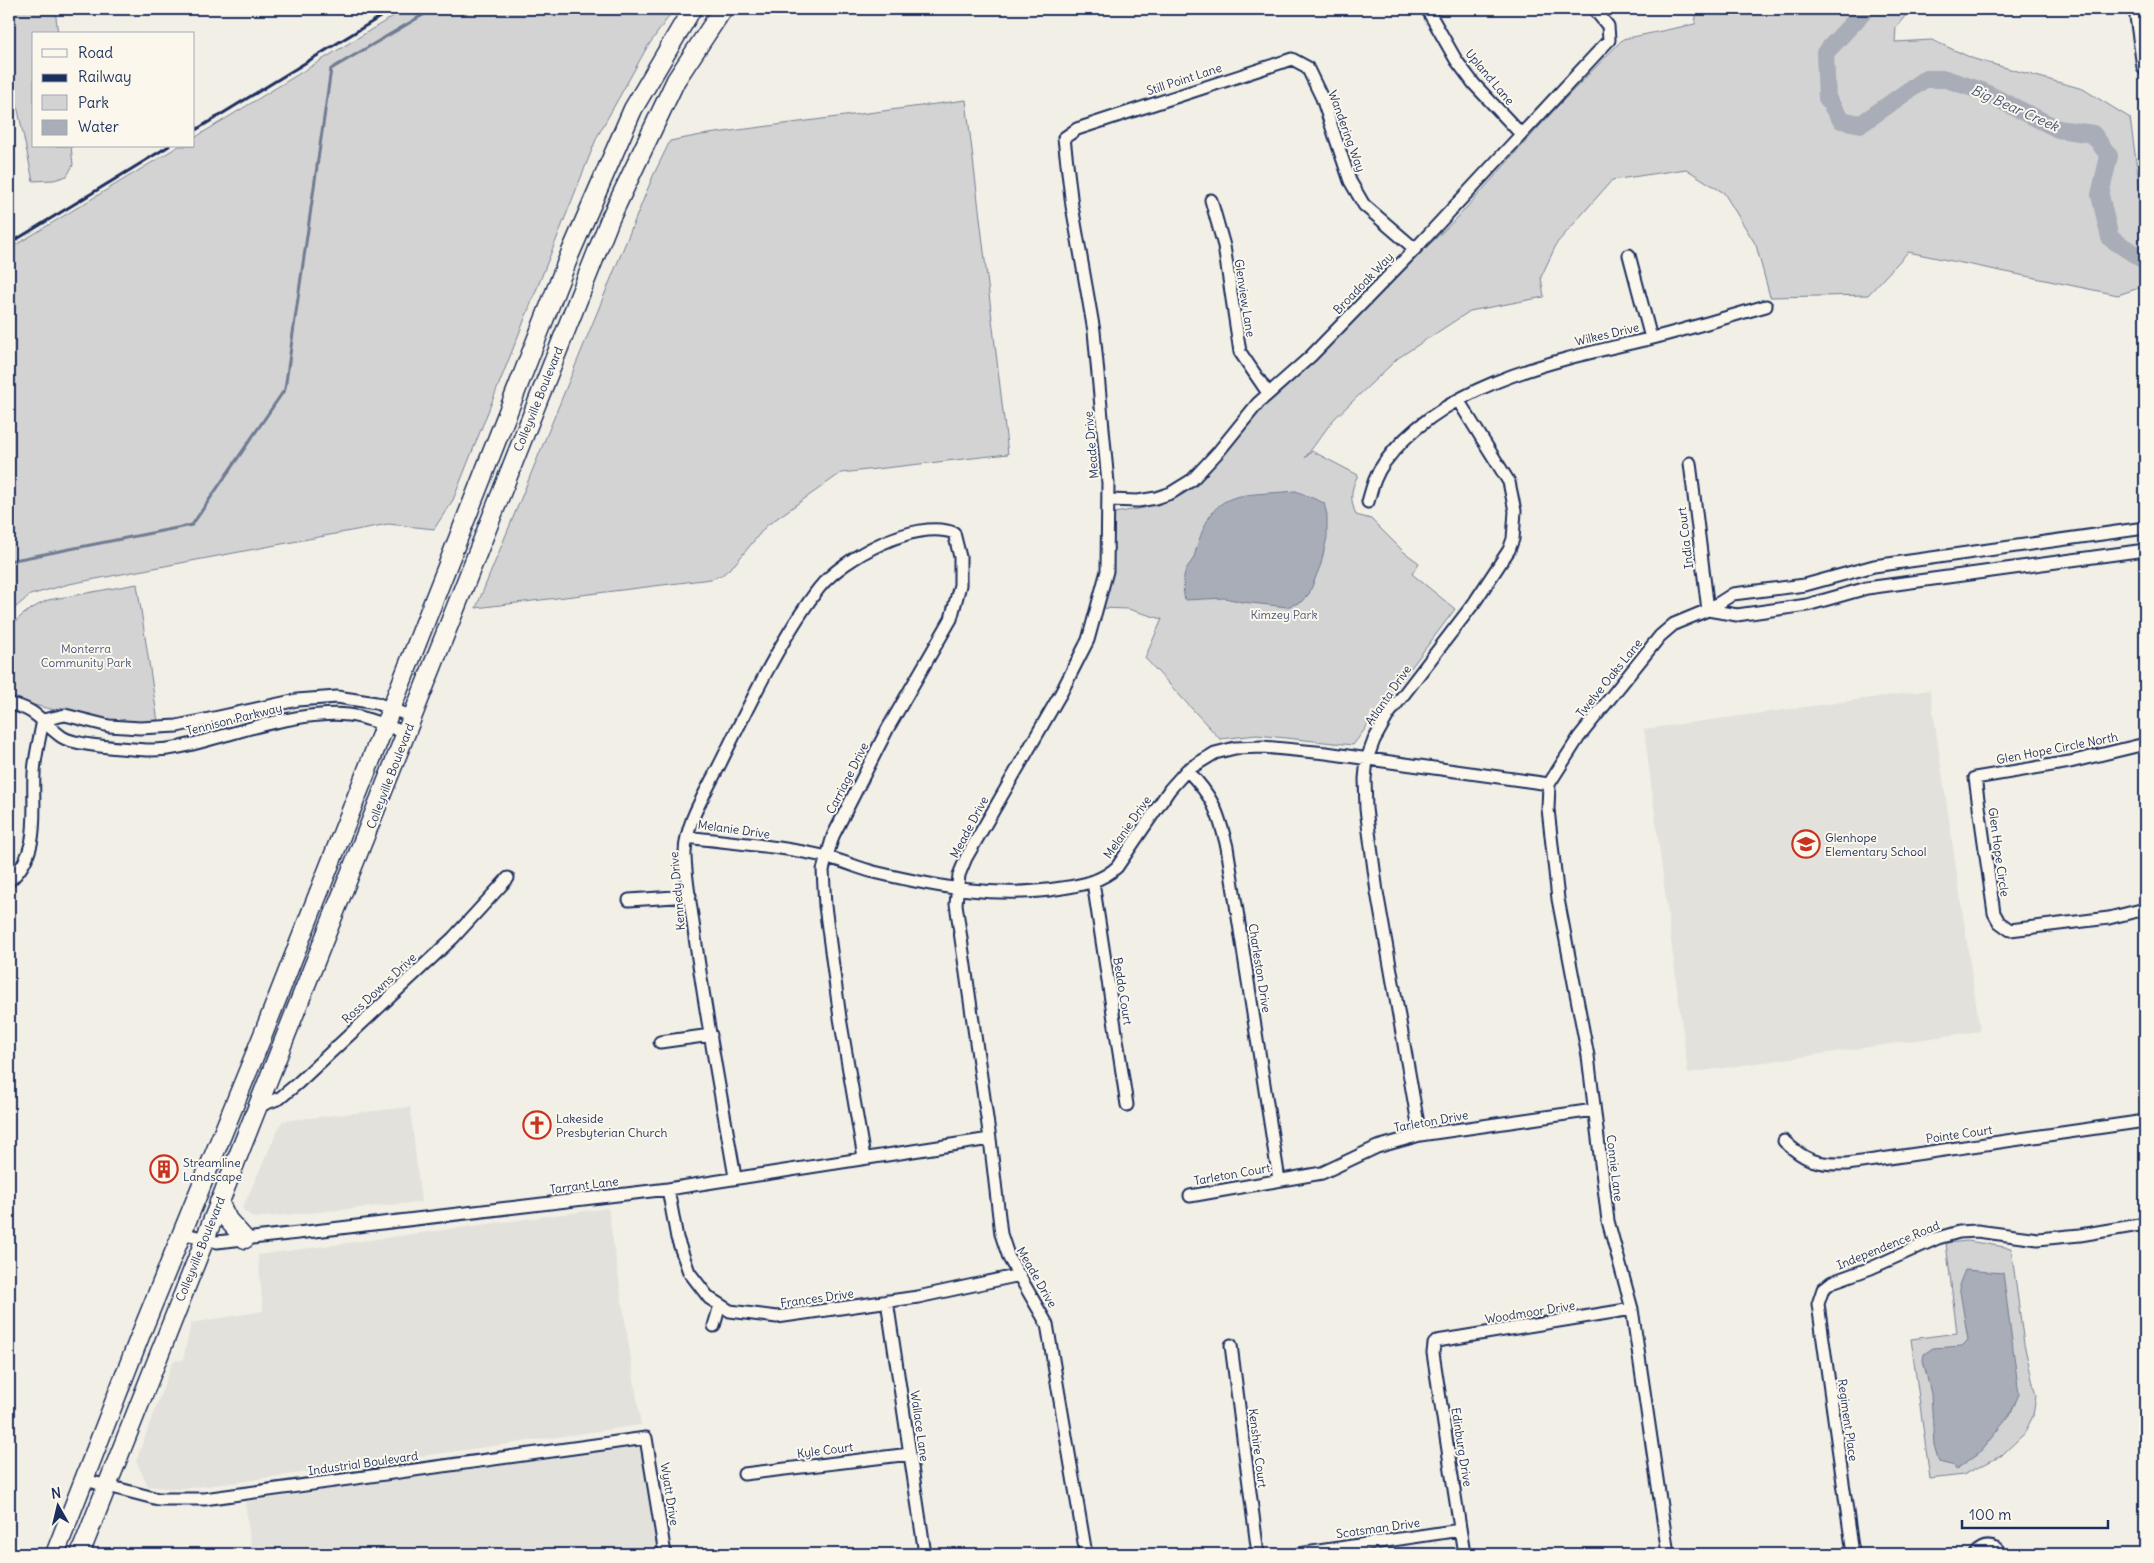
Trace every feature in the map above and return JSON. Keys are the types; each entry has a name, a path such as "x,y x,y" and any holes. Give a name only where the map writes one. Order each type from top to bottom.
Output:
{"main road":[{"name":"Colleyville Boulevard","path":"55,1554 262,1037 570,254 633,109 692,9"},
{"name":"Colleyville Boulevard","path":"80,1554 610,220 658,115 685,66 723,9"},
{"path":"2137,9 2145,66"},
{"path":"521,381 542,389"},
{"path":"219,1202 228,1221 245,1239"}],"street":[{"name":"Upland Lane","path":"1427,9 1456,60 1474,84 1521,134"},
{"name":"Broadoak Way","path":"1108,500 1138,501 1156,498 1172,493 1192,480 1268,393 1311,356 1415,248 1609,37 1608,26 1594,9"},
{"name":"Still Point Lane","path":"1077,129 1286,60 1292,59 1300,62"},
{"name":"Wandering Way","path":"1300,62 1307,67 1322,98 1339,154 1350,181 1364,205 1415,248"},
{"name":"Meade Drive","path":"1077,129 1064,138 1064,149 1094,331 1108,500 1107,571 1088,640 1062,693 966,858 957,890 956,904 990,1139 1001,1234 1009,1258 1020,1274 1047,1324 1086,1554"},
{"name":"Glenview Lane","path":"1211,200 1224,246 1240,352 1268,393"},
{"path":"1629,255 1651,338"},
{"name":"Wilkes Drive","path":"1368,502 1377,475 1384,463 1414,431 1458,400 1514,374 1587,352 1651,338 1766,306"},
{"name":"Atlanta Drive","path":"1420,1135 1377,892 1366,809 1367,759 1374,740 1388,715 1474,603 1509,550 1513,538 1515,511 1509,482 1458,400"},
{"name":"India Court","path":"1690,464 1708,610"},
{"name":"Twelve Oaks Lane","path":"1549,784 1579,737 1660,636 1674,624 1708,610 1733,594 1805,585 1885,564 2145,528"},
{"name":"Carriage Drive","path":"854,558 883,542 928,531 947,530 954,533 957,538 960,585 951,619 888,728 833,836 823,870 824,906 840,1018 864,1158"},
{"path":"2064,539 2067,559"},
{"path":"1708,610 1737,615 1807,605 1867,588 2067,559 2145,550"},
{"path":"1976,552 1979,572"},
{"name":"Kennedy Drive","path":"735,1177 690,896 685,856 687,837 700,804 784,642 819,588 854,558"},
{"path":"1885,564 1888,586"},
{"name":"Tennison Parkway","path":"44,720 65,715 109,726 148,728 177,726 297,700 337,697 357,699 413,717"},
{"name":"Tennison Parkway","path":"9,704 31,710 63,738 104,746 151,750 205,742 292,718 339,715 359,716 407,733"},
{"path":"250,711 253,728"},
{"path":"9,881 25,862 32,845 34,772 44,720"},
{"name":"Glen Hope Circle North","path":"1975,778 2070,762 2145,744"},
{"name":"Melanie Drive","path":"687,837 827,857 872,871 957,890 994,893 1039,892 1093,882 1108,876 1118,867 1170,789 1187,770 1216,753 1235,748 1263,747 1549,784"},
{"name":"Charleston Drive","path":"1187,770 1213,802 1227,847 1280,1180"},
{"name":"Glen Hope Circle","path":"1975,778 1994,913 2004,926 2010,930 2109,918 2145,909"},
{"name":"Connie Lane","path":"1549,784 1548,809 1558,898 1588,1056 1608,1221 1632,1309 1668,1554"},
{"name":"Ross Downs Drive","path":"259,1106 280,1098 298,1083 453,938 508,878"},
{"name":"Beddo Court","path":"1093,882 1126,1104"},
{"path":"629,900 690,896"},
{"path":"660,1042 711,1035"},
{"name":"Tarleton Drive","path":"1280,1180 1322,1173 1377,1147 1420,1135 1594,1110"},
{"name":"Pointe Court","path":"1784,1141 1799,1155 1815,1162 1847,1164 2145,1121"},
{"name":"Tarrant Lane","path":"182,1233 217,1242 245,1239 668,1189 735,1177 990,1139"},
{"name":"Tarleton Court","path":"1190,1196 1280,1180"},
{"name":"Frances Drive","path":"668,1189 677,1238 685,1264 700,1288 709,1298 730,1311 777,1318 887,1302 1020,1274"},
{"name":"Independence Road","path":"1822,1289 1832,1282 1871,1268 1938,1238 1958,1232 1977,1231 2038,1239 2080,1235 2145,1224"},
{"name":"Regiment Place","path":"1822,1289 1818,1304 1853,1554"},
{"name":"Wallace Lane","path":"887,1302 925,1554"},
{"path":"714,1326 720,1305"},
{"name":"Woodmoor Drive","path":"1434,1344 1437,1341 1632,1309"},
{"name":"Edinburg Drive","path":"1434,1344 1433,1353 1464,1554"},
{"name":"Kenshire Court","path":"1231,1345 1258,1554"},
{"name":"Industrial Boulevard","path":"85,1480 158,1499 204,1499 646,1438"},
{"name":"Wyatt Drive","path":"646,1438 665,1554"},
{"name":"Kyle Court","path":"744,1474 910,1454"},
{"name":"Scotsman Drive","path":"1299,1554 1460,1530"},
{"path":"1975,1554 1988,1546 1997,1548 1999,1554"}],"shaded area":[{"name":"Glenhope Elementary School","path":"1930,690 1980,1031 1688,1073 1644,729"},
{"path":"410,1107 421,1202 254,1218 242,1209 282,1121"},
{"path":"608,1208 641,1425 224,1484 177,1489 148,1486 136,1461 173,1361 183,1360 191,1323 263,1311 258,1255"},
{"path":"643,1444 659,1554 252,1554 245,1502"}],"green space":[{"path":"9,9 55,9 58,32 32,32 32,148 71,148 73,165 67,176 54,180 33,181 14,91 9,92"},
{"path":"405,9 674,9 646,49 597,137 453,500 434,529 388,524 69,584 30,595 9,613 9,249 176,148 195,148 195,137"},
{"name":"Kimzey Park","path":"1697,9 1911,9 1896,27 1895,42 1932,40 1974,59 2083,89 2130,118 2145,225 2145,286 2118,295 1908,252 1868,295 1770,297 1756,245 1724,193 1686,169 1612,180 1557,243 1541,277 1544,297 1470,311 1398,358 1333,420 1305,458 1312,451 1358,475 1353,486 1352,495 1356,515 1371,519 1404,552 1419,563 1412,574 1455,609 1353,745 1257,735 1220,739 1145,658 1162,619 1128,609 1102,608 1114,513 1144,508 1190,490 1242,424 1458,217 1557,107 1623,39 1695,24"},
{"path":"966,100 1008,454 841,473 766,526 735,564 722,575 711,579 476,608 653,176 670,141 701,135"},
{"name":"Monterra Community Park","path":"137,584 158,722 108,723 9,699 9,628 18,619 48,600"},
{"path":"1968,1241 2011,1248 2024,1344 2036,1396 2033,1416 2024,1434 2001,1456 1963,1475 1930,1479 1911,1339 1957,1333 1946,1243"}],"water":[{"path":"1296,491 1324,503 1327,515 1327,537 1321,564 1309,594 1301,602 1287,607 1242,602 1225,598 1185,600 1183,585 1187,568 1194,557 1201,534 1217,507 1228,500 1240,496"},
{"path":"1965,1270 2003,1273 2019,1394 2010,1415 1979,1453 1955,1470 1955,1466 1939,1462 1934,1445 1931,1394 1923,1360 1924,1354 1933,1348 1962,1346 1968,1340 1959,1285"}],"waterway":[{"path":"9,561 192,525 285,389 331,69 433,9"},
{"name":"Big Bear Creek","path":"1866,9 1825,53 1827,98 1841,120 1861,124 1925,79 1946,79 1982,91 2058,129 2093,134 2109,156 2100,195 2110,238 2145,261"}],"railway":[{"path":"195,130 393,9"},
{"path":"9,244 166,148"}],"place":[{"name":"Glenhope Elementary School","path":"1806,844"},
{"name":"Lakeside Presbyterian Church","path":"537,1125"},
{"name":"Streamline Landscape","path":"164,1169"}]}
